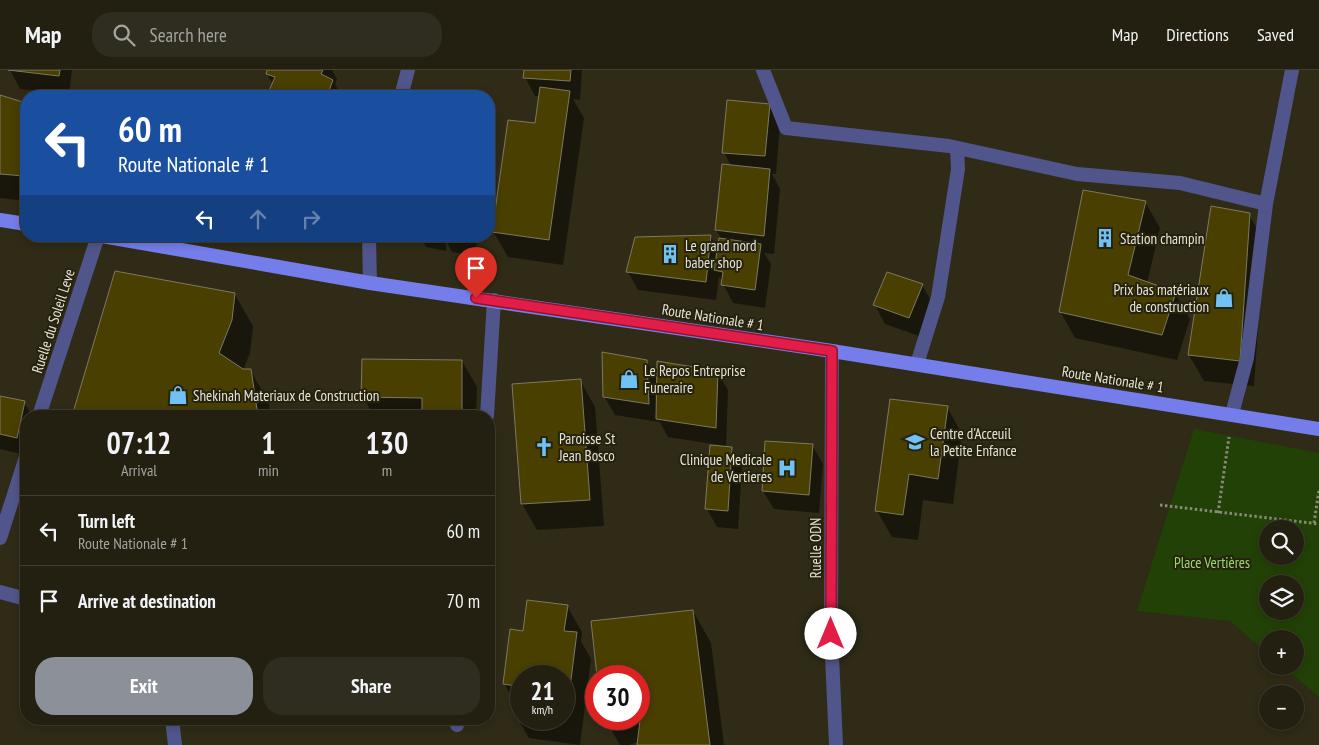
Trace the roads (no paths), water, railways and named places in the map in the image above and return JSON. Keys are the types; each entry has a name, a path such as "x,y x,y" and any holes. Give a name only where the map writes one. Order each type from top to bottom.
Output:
{"main road":[{"path":"0,220 20,223"},
{"name":"Route Nationale # 1","path":"136,242 370,283 832,351 1319,428"}],"street":[{"path":"403,90 408,70"},
{"path":"763,70 786,128 957,148 1077,174 1180,183 1266,204"},
{"path":"1232,414 1247,358 1266,204 1292,70"},
{"path":"916,364 938,297 958,168 957,148"},
{"name":"Ruelle du Soleil Leve","path":"41,410 96,242"},
{"path":"369,242 370,283"},
{"path":"487,410 494,300"},
{"name":"Ruelle ODN","path":"832,351 831,634 836,745"},
{"path":"0,538 20,476"},
{"path":"0,592 20,597"},
{"path":"172,725 174,745"}],"place":[{"name":"Station champin","path":"1105,238"},
{"name":"Le grand nord baber shop","path":"670,254"},
{"name":"Prix bas matériaux de construction","path":"1224,298"},
{"name":"Le Repos Entreprise Funeraire","path":"629,379"},
{"name":"Shekinah Materiaux de Construction","path":"178,395"},
{"name":"Centre d'Acceuil la Petite Enfance","path":"915,442"},
{"name":"Paroisse St Jean Bosco","path":"544,447"},
{"name":"Clinique Medicale de Vertieres","path":"787,468"}],"park label":[{"name":"Place Vertières","path":"1212,562"}]}
